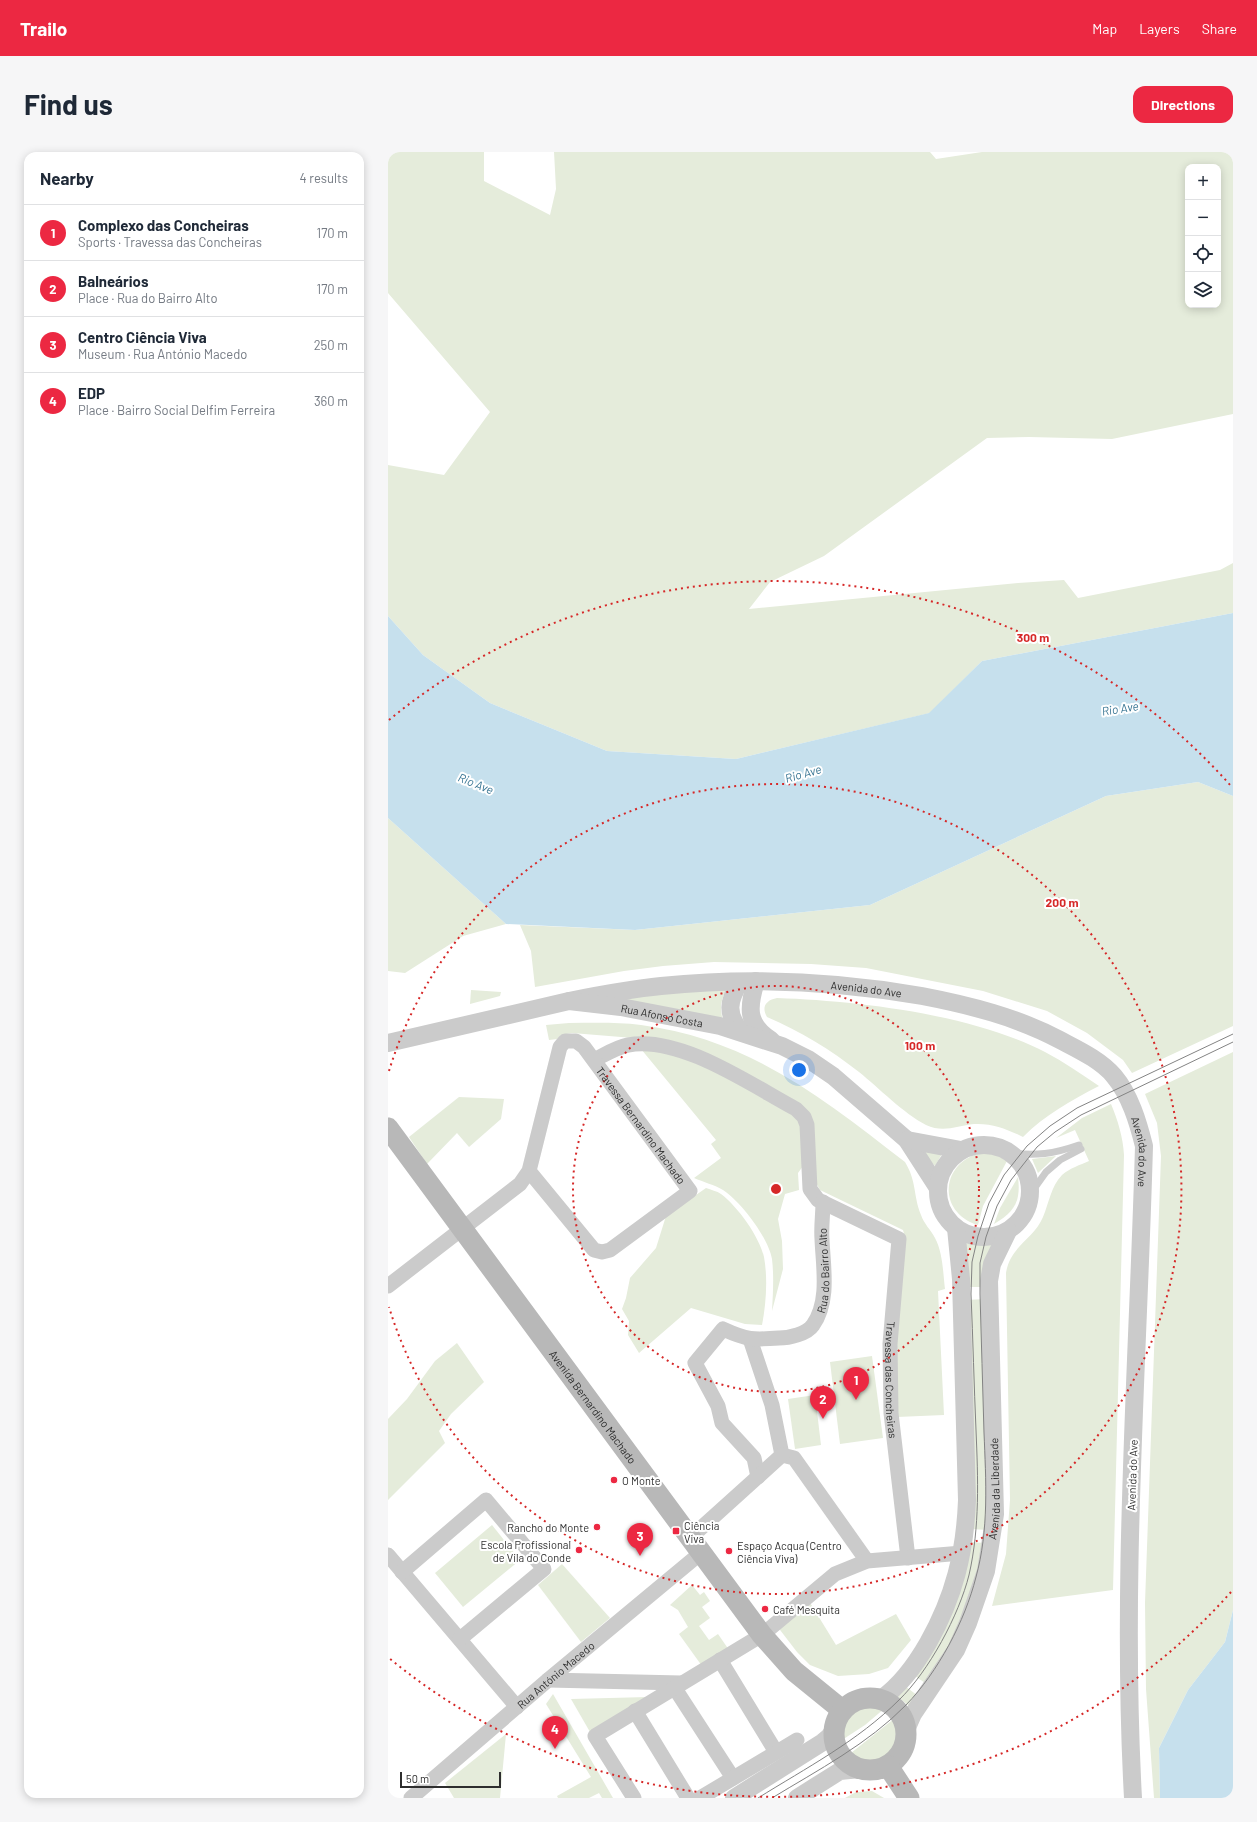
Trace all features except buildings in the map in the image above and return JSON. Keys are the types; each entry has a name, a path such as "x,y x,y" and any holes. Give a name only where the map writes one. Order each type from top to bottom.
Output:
{"main road":[{"name":"Avenida Bernardino Machado","path":"388,1128 762,1635 794,1671 842,1710"},
{"path":"860,1698 881,1698 893,1705 899,1711 904,1720 906,1730 906,1741 902,1751 896,1759 888,1766 869,1770 860,1769 849,1764 841,1756 834,1740 834,1730 837,1719 842,1710 850,1703 860,1698"},
{"path":"888,1766 909,1798"}],"street":[{"name":"Avenida do Ave","path":"569,1001 660,986 714,982 795,981 884,990 955,1002 1011,1018 1048,1034 1088,1055 1113,1075 1130,1104 1137,1121 1144,1146 1129,1593 1129,1711 1133,1798"},
{"path":"741,1032 735,1025 730,1014 731,1002 734,991 748,982 753,1023 764,1035 782,1046"},
{"name":"Rua Afonso Costa","path":"388,1043 569,1001 661,1013 720,1026 782,1046 808,1059 833,1076 907,1140 938,1188"},
{"name":"Travessa Bernardino Machado","path":"388,1286 520,1184 529,1171 560,1047 565,1041 576,1041 584,1047 690,1191 610,1250 602,1252 594,1250 529,1171"},
{"path":"594,1060 627,1045 649,1044 678,1050 703,1058 796,1109 804,1117 807,1125 810,1189 818,1200 823,1202"},
{"path":"907,1140 961,1150"},
{"path":"990,1144 1005,1149 1010,1153 1023,1164 1029,1178 1031,1193 1027,1208 1019,1221 1008,1231 998,1235 978,1236 956,1228 946,1217 940,1203 938,1188 941,1173 949,1160 961,1150 975,1145 990,1144"},
{"name":"Rua do Bairro Alto","path":"758,1476 754,1458 722,1423 718,1406 694,1363 723,1329 745,1339 792,1338 812,1326 821,1306 824,1280 822,1238 823,1202"},
{"name":"Travessa das Concheiras","path":"823,1202 900,1239 890,1344 890,1413 908,1558"},
{"path":"881,1698 896,1687 909,1672 933,1634 954,1587 966,1528 967,1500 961,1279 956,1228"},
{"name":"Avenida da Liberdade","path":"906,1730 913,1714 956,1650 968,1623 986,1570 995,1514 989,1281 992,1264 1008,1231"},
{"path":"750,1339 772,1405 782,1454"},
{"path":"696,1545 758,1476 782,1454"},
{"path":"782,1454 794,1458 868,1561"},
{"path":"402,1572 486,1500 544,1569 460,1640"},
{"name":"Rua António Macedo","path":"411,1798 548,1680 696,1545"},
{"path":"634,1798 594,1736 762,1635 835,1574 868,1561 962,1553"},
{"path":"388,1555 517,1706"},
{"path":"720,1660 776,1752"},
{"path":"548,1680 678,1685"},
{"path":"678,1685 733,1778"},
{"path":"635,1712 688,1798"},
{"path":"734,1798 823,1742 834,1730"},
{"path":"700,1798 797,1740"},
{"path":"797,1798 840,1772 860,1769"}],"lane":[{"path":"1010,1153 1040,1155 1080,1147 1060,1160 1046,1172 1031,1193"}],"green space":[{"path":"388,152 484,152 484,181 550,215 556,189 554,152 930,152 936,159 982,152 1233,152 1233,414 1112,439 1029,437 987,438 824,556 770,582 749,609 1018,583 1064,580 1078,598 1220,570 1233,563 1233,613 982,661 930,713 736,759 607,751 490,703 423,655 388,616 388,465 444,475 490,412 388,293"},
{"path":"1198,782 1233,796 1233,1026 1132,1073 1123,1060 1087,1033 1047,1011 983,991 866,968 811,964 714,962 624,971 535,987 531,951 520,925 635,930 870,905 1106,796"},
{"path":"388,818 506,924 463,936 405,973 388,971"},
{"path":"724,989 726,991 721,1005 723,1021 612,1003 630,995"},
{"path":"471,990 501,992 500,996 470,1004"},
{"path":"777,998 843,1002 878,1006 949,1019 983,1028 1016,1039 1045,1052 1099,1086 1058,1109 1031,1129 1023,1137 1005,1129 987,1124 974,1124 944,1129 932,1127 917,1120 859,1072 837,1056 791,1028 767,1017 764,1010 767,1002"},
{"path":"569,1023 614,1023 641,1025 680,1032 716,1043 750,1058 813,1094 905,1162 913,1182 921,1215 940,1250 945,1289 938,1291 944,1415 897,1417 896,1353 905,1237 903,1230 820,1190 815,1181 808,1115 658,1040 572,1033 561,1035 557,1039 549,1040 546,1025"},
{"path":"641,1049 660,1051 680,1056 720,1073 801,1121 803,1166 798,1173 799,1190 785,1194 778,1219 782,1241 783,1269 772,1311 772,1259 765,1241 753,1221 738,1203 720,1188 694,1178 721,1158 711,1144 716,1140"},
{"path":"1233,1052 1233,1610 1225,1642 1188,1690 1159,1748 1160,1798 1154,1798 1146,1689 1145,1603 1161,1156 1157,1123 1145,1094"},
{"path":"459,1097 504,1099 501,1119 469,1147 457,1133 427,1164 409,1137"},
{"path":"1111,1104 1120,1129 1124,1155 1113,1590 992,1606 1006,1554 1010,1500 1006,1273 1008,1264 1017,1249 1039,1225 1058,1179 1068,1170 1089,1161 1075,1130 1056,1138 1082,1118"},
{"path":"918,1148 943,1152 935,1166"},
{"path":"982,1153 993,1153 1007,1161 983,1206 978,1225 964,1219 955,1209 950,1199 949,1187 952,1176 958,1166 968,1158"},
{"path":"1056,1156 1038,1173 1032,1159"},
{"path":"1018,1177 1019,1185 1015,1205 1007,1215 994,1224 1000,1208"},
{"path":"706,1188 716,1191 734,1206 747,1222 758,1240 764,1257 766,1283 762,1325 745,1324 691,1308 639,1353 628,1335 629,1321 622,1309 630,1278 656,1248 666,1216"},
{"path":"962,1243 993,1245 986,1287 965,1287"},
{"path":"987,1299 990,1530 969,1529 965,1300"},
{"path":"457,1343 484,1382 451,1414 439,1431 445,1443 388,1500 388,1419 407,1399 435,1361"},
{"path":"872,1356 883,1438 840,1444 830,1362"},
{"path":"815,1395 821,1445 795,1449 788,1399"},
{"path":"492,1525 520,1560 463,1607 435,1573"},
{"path":"970,1542 986,1543 958,1634 928,1685 915,1676"},
{"path":"562,1564 610,1618 581,1642 538,1585"},
{"path":"692,1585 700,1595 704,1592 710,1601 702,1607 710,1618 699,1626 709,1640 718,1634 729,1650 702,1666 679,1634 688,1627 678,1610 670,1605"},
{"path":"809,1601 836,1645 896,1614 911,1640 888,1668 869,1674 838,1676 810,1665 797,1652 777,1626"},
{"path":"905,1686 918,1696 910,1707 896,1695"},
{"path":"553,1694 613,1798 602,1798 599,1793 589,1798 558,1798 557,1796 591,1777 546,1704"},
{"path":"648,1697 590,1732 571,1699"},
{"path":"866,1705 885,1708 865,1725 842,1740 843,1721 849,1713"},
{"path":"895,1718 900,1736 897,1744 884,1757 872,1761 866,1761 851,1753"},
{"path":"506,1734 500,1798 454,1798 445,1783"},
{"path":"872,1791 884,1798 845,1798 856,1792"}],"water":[{"name":"Rio Ave","path":"1233,613 1233,796 1198,782 1106,796 870,905 635,930 506,924 388,818 388,616 423,655 490,703 607,751 736,759 929,713 982,661"},
{"path":"1233,1610 1233,1798 1160,1798 1159,1748 1188,1690 1225,1642"}],"tram line":[{"path":"758,1798 813,1765 849,1741 883,1715 899,1700 910,1688 932,1658 942,1642 958,1607 969,1575 973,1557 977,1521 977,1466 971,1294 972,1262 978,1236 989,1203 1004,1175 1027,1146 1050,1126 1077,1108 1233,1034"},
{"path":"772,1798 842,1756 876,1732 906,1705 918,1692 939,1662 965,1611 980,1559 986,1505 980,1263 986,1237 997,1206 1011,1180 1037,1147 1055,1132 1081,1115 1233,1042"}],"place":[{"name":"Complexo das Concheiras","path":"856,1400"},
{"name":"Balneários","path":"823,1419"},
{"name":"O Monte","path":"614,1480"},
{"name":"Rancho do Monte","path":"597,1527"},
{"name":"Ciência Viva","path":"676,1531"},
{"name":"Escola Profissional de Vila do Conde","path":"579,1550"},
{"name":"Espaço Acqua (Centro Ciência Viva)","path":"729,1551"},
{"name":"Centro Ciência Viva","path":"640,1556"},
{"name":"Café Mesquita","path":"765,1609"},
{"name":"EDP","path":"555,1749"}]}
